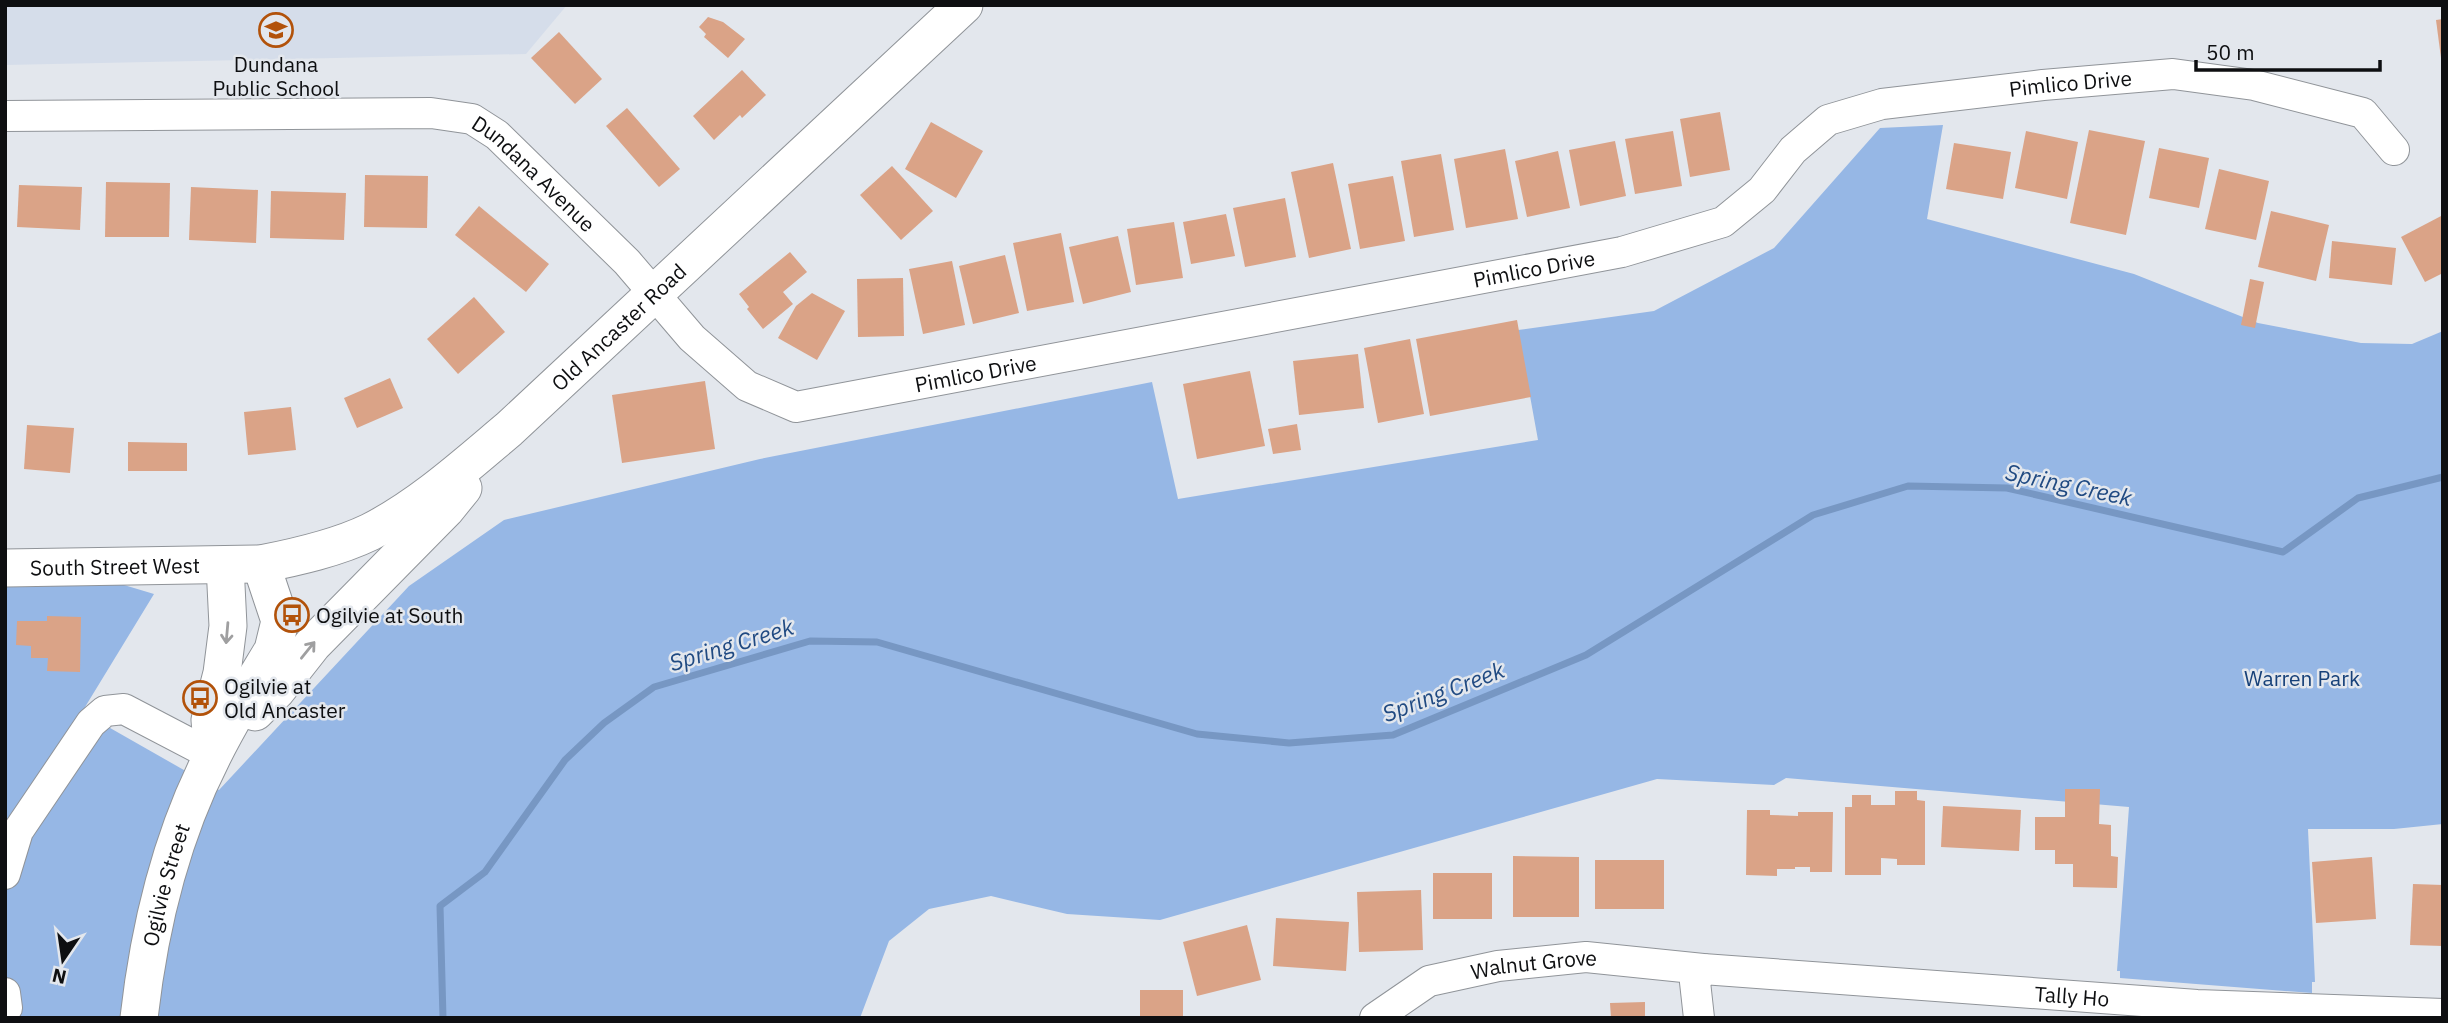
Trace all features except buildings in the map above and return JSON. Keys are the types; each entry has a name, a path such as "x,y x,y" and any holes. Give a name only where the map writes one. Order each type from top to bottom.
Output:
{"street":[{"name":"Old Ancaster Road","path":"225,565 261,564 297,557 368,533 397,517 443,484 509,429 964,5"},
{"name":"Pimlico Drive","path":"654,293 692,338 747,386 796,407 1622,252 1723,222 1762,190 1793,150 1828,120 1882,104 2043,85 2173,75 2254,85 2363,113 2394,150"},
{"name":"Dundana Avenue","path":"5,116 431,113 472,119 497,135 627,262 654,293"},
{"path":"5,874 18,831 91,723 104,711 124,709 212,755 276,691 313,644 446,509 509,429"},
{"name":"Ogilvie Street","path":"139,1018 144,976 160,898 179,836 212,755 273,650 278,633 280,621 261,564"},
{"name":"Ogilvie Street","path":"212,755 210,720 222,673 228,626 225,565"},
{"name":"South Street West","path":"5,568 225,565"},
{"name":"Walnut Grove","path":"1375,1018 1429,981 1498,966 1586,957 1703,969"},
{"path":"1699,1018 1695,982 1703,969"},
{"name":"Tally Ho","path":"1703,969 2197,1011 2443,1014"}],"shaded area":[{"name":"Dundana Public School","path":"5,5 567,5 526,54 5,65"}],"green space":[{"name":"Warren Park","path":"1943,125 1927,219 2134,274 2258,323 2361,343 2412,344 2443,331 2443,824 2394,829 2308,829 2315,982 2312,982 2312,993 2120,978 2120,971 2117,971 2129,807 1786,778 1774,785 1657,779 1160,920 1067,914 991,896 929,909 889,941 860,1018 5,1018 5,587 94,576 154,594 82,712 219,790 409,586 504,520 760,459 1152,382 1178,499 1538,440 1518,330 1654,311 1774,248 1880,128"}],"waterway":[{"name":"Spring Creek","path":"443,1018 440,906 485,872 565,760 604,723 654,687 810,641 877,642 1197,734 1289,743 1393,735 1586,655 1813,515 1908,486 2007,488 2283,552 2358,498 2443,477"}],"place":[{"name":"Dundana Public School","path":"276,30"},
{"name":"Ogilvie at South","path":"292,615"},
{"name":"Ogilvie at Old Ancaster","path":"200,698"}]}
